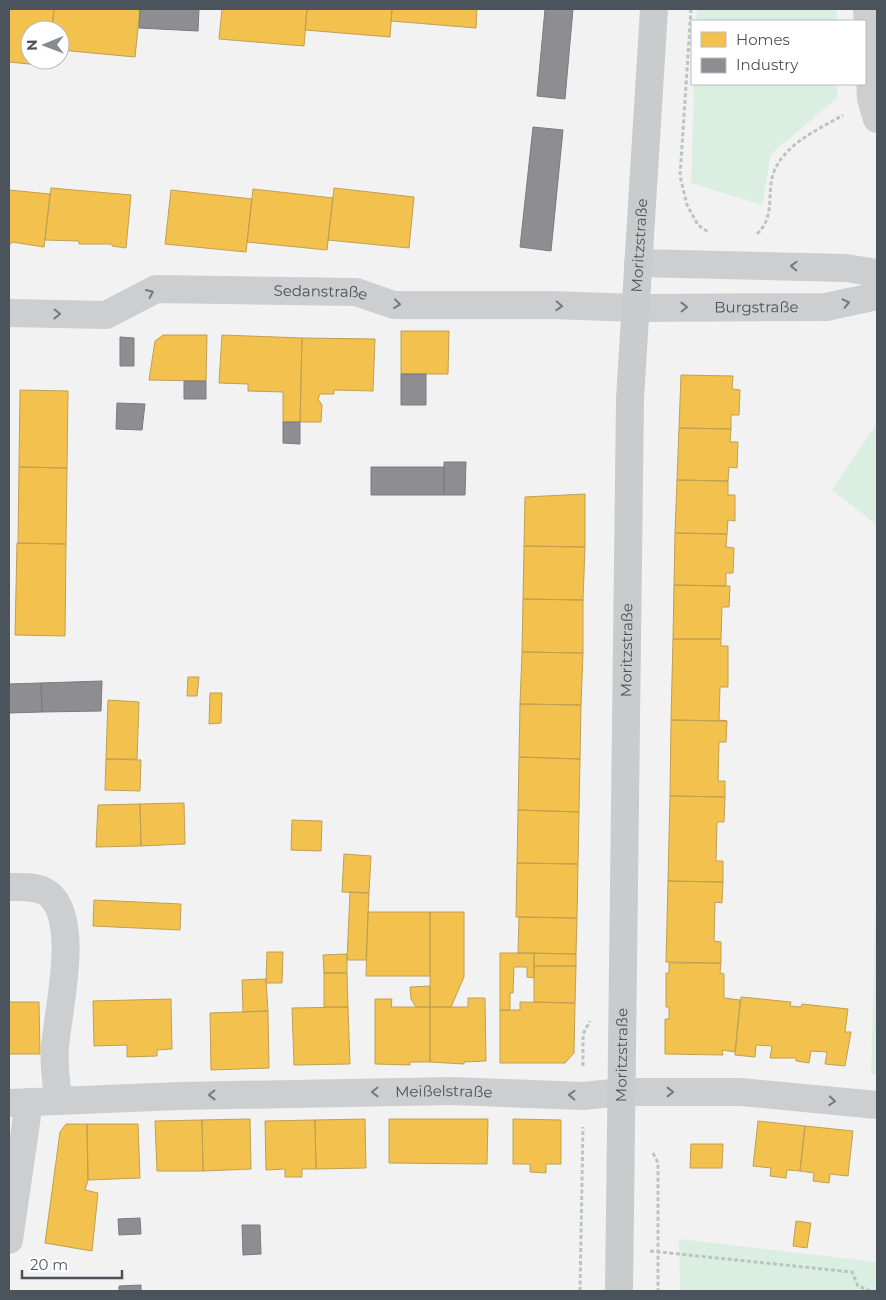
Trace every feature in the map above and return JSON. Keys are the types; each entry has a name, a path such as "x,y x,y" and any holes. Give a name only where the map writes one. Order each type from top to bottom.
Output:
{"main road":[{"name":"Moritzstraße","path":"619,1291 630,399 654,9"}],"street":[{"path":"867,9 874,109"},
{"path":"638,263 733,255 877,273"},
{"name":"Sedanstraße","path":"9,312 106,314 156,289 356,292 394,305 636,308"},
{"name":"Burgstraße","path":"636,308 826,307 877,296"},
{"path":"9,887 30,886 51,896 62,912 66,950 54,1049 58,1101"},
{"name":"Meißelstraße","path":"19,1102 453,1091 583,1096 621,1092 741,1092 877,1105"},
{"path":"9,1240 19,1102"}],"path":[{"path":"691,9 680,176 687,205 698,225 719,241 733,255 766,226 774,170 792,145 874,109"},
{"path":"580,1291 582,1034"},
{"path":"658,1163 658,1291"},
{"path":"620,1247 852,1272 858,1286 871,1291"}],"green space":[{"path":"697,9 837,9 837,20 696,20"},
{"path":"694,85 837,85 837,98 771,154 762,205 691,183"},
{"path":"877,423 877,525 832,490"},
{"path":"877,859 877,1075 871,1074"},
{"path":"679,1239 877,1262 877,1291 680,1291"}],"building: Homes":[{"path":"9,9 54,9 53,20 20,20 20,63 9,62"},
{"path":"54,9 140,9 135,57 70,51 70,20 53,20"},
{"path":"222,9 307,9 304,46 219,39"},
{"path":"307,9 392,9 390,37 305,30"},
{"path":"392,9 477,9 476,28 391,21"},
{"path":"51,188 131,195 126,248 112,246 112,244 79,244 79,241 45,240"},
{"path":"334,188 414,197 409,248 328,240"},
{"path":"253,189 333,198 327,250 247,242"},
{"path":"9,190 50,194 44,247 12,242 9,244"},
{"path":"171,190 252,199 246,252 165,244"},
{"path":"401,331 449,331 448,374 401,374"},
{"path":"163,335 207,335 206,381 149,380 155,341"},
{"path":"222,335 302,338 300,422 283,422 283,392 248,391 248,384 219,383"},
{"path":"302,338 375,339 373,391 334,390 334,394 320,394 318,399 322,405 321,422 300,422"},
{"path":"681,375 733,376 732,389 740,390 739,415 731,415 731,429 679,428"},
{"path":"20,390 68,391 67,468 19,467"},
{"path":"679,428 731,429 730,442 738,442 737,468 729,467 728,481 677,480"},
{"path":"19,467 67,468 66,544 18,543"},
{"path":"677,480 728,481 728,495 735,495 735,521 728,520 727,534 675,533"},
{"path":"585,494 585,547 524,546 525,497"},
{"path":"675,533 727,534 726,547 734,548 733,573 726,573 726,586 674,585"},
{"path":"17,543 66,544 65,636 15,635"},
{"path":"524,546 585,547 583,600 523,599"},
{"path":"674,585 730,586 729,607 722,607 721,639 673,639"},
{"path":"523,599 583,600 583,653 522,652"},
{"path":"673,639 721,639 721,646 728,646 728,687 720,687 719,720 727,721 671,720"},
{"path":"522,652 583,653 581,705 520,704"},
{"path":"188,677 199,677 197,696 187,696"},
{"path":"210,693 222,693 221,723 209,724"},
{"path":"108,700 139,702 137,759 106,759"},
{"path":"520,704 581,705 580,759 519,757"},
{"path":"671,720 727,721 726,742 719,742 718,781 725,781 725,797 670,796"},
{"path":"519,757 580,759 579,812 518,810"},
{"path":"106,759 141,760 140,791 105,790"},
{"path":"670,796 725,797 724,822 717,822 716,861 723,861 723,882 668,881"},
{"path":"184,803 185,844 141,846 140,804"},
{"path":"140,804 141,846 96,847 98,805"},
{"path":"518,810 579,812 578,864 517,863"},
{"path":"292,820 322,821 321,851 291,850"},
{"path":"344,854 371,856 369,893 342,892"},
{"path":"517,863 578,864 577,918 516,917"},
{"path":"668,881 723,882 722,903 715,902 714,941 721,942 721,963 666,962"},
{"path":"350,892 369,893 366,960 347,960"},
{"path":"94,900 181,904 180,930 93,926"},
{"path":"368,912 430,912 430,976 366,976"},
{"path":"430,912 464,912 464,977 451,1007 430,1007"},
{"path":"519,917 577,918 576,954 518,953"},
{"path":"267,952 283,952 282,983 266,983"},
{"path":"500,953 534,953 534,978 527,977 527,967 514,967 513,993 510,993 510,1010 500,1010"},
{"path":"534,953 576,954 576,966 534,966"},
{"path":"347,954 347,973 324,973 323,955"},
{"path":"669,963 721,963 720,973 724,974 724,998 740,1000 735,1052 722,1050 723,1055 665,1054 665,1019 669,1019 669,1007 666,1007 666,973 669,973"},
{"path":"534,966 576,966 575,1003 534,1002"},
{"path":"324,973 347,973 348,1007 324,1007"},
{"path":"266,979 268,1011 243,1012 242,980"},
{"path":"430,986 430,1007 416,1007 411,999 410,987"},
{"path":"741,997 791,1002 790,1006 801,1007 802,1004 848,1009 845,1032 851,1032 845,1066 825,1064 827,1052 811,1051 809,1063 796,1061 796,1058 770,1058 772,1046 756,1045 755,1057 735,1055"},
{"path":"468,998 485,998 486,1061 464,1062 464,1064 430,1062 430,1007 468,1007"},
{"path":"171,999 172,1049 157,1050 157,1056 127,1057 127,1045 94,1046 93,1001"},
{"path":"375,999 392,999 391,1007 430,1007 430,1062 410,1062 410,1065 375,1064"},
{"path":"9,1002 39,1002 40,1054 9,1054"},
{"path":"520,1002 575,1003 574,1053 565,1063 500,1063 500,1010 520,1010"},
{"path":"348,1007 350,1064 294,1065 292,1008"},
{"path":"268,1011 269,1068 211,1070 210,1013"},
{"path":"250,1119 251,1169 203,1171 202,1120"},
{"path":"365,1119 366,1168 316,1169 315,1120"},
{"path":"389,1119 488,1119 487,1164 389,1163"},
{"path":"513,1119 561,1120 561,1164 546,1164 546,1173 530,1172 530,1164 513,1164"},
{"path":"202,1120 203,1171 157,1171 155,1121"},
{"path":"315,1120 316,1169 302,1169 302,1177 285,1177 285,1169 266,1170 265,1121"},
{"path":"758,1121 805,1126 800,1171 787,1170 786,1178 770,1176 771,1168 753,1166"},
{"path":"66,1124 87,1124 88,1180 85,1190 98,1193 92,1251 45,1243 60,1132"},
{"path":"87,1124 138,1124 140,1178 88,1180"},
{"path":"805,1126 853,1131 848,1176 830,1174 829,1183 813,1181 814,1173 800,1171"},
{"path":"691,1144 723,1144 722,1168 690,1168"},
{"path":"796,1221 811,1223 807,1248 793,1246"}],"building: Industry":[{"path":"140,9 199,9 198,31 139,28"},
{"path":"545,9 573,9 565,99 537,96"},
{"path":"533,127 563,130 551,251 520,247"},
{"path":"120,337 134,338 134,366 120,366"},
{"path":"401,374 426,374 426,405 401,405"},
{"path":"184,381 206,381 206,399 184,399"},
{"path":"117,403 145,404 142,430 116,429"},
{"path":"283,422 300,422 300,444 283,443"},
{"path":"444,462 466,462 465,495 444,495"},
{"path":"371,467 444,467 444,495 371,495"},
{"path":"102,681 101,711 42,712 41,683"},
{"path":"41,683 42,712 9,713 9,684"},
{"path":"140,1218 141,1234 119,1235 118,1219"},
{"path":"242,1225 260,1225 261,1254 243,1255"},
{"path":"141,1285 141,1291 119,1291 119,1286"}]}
